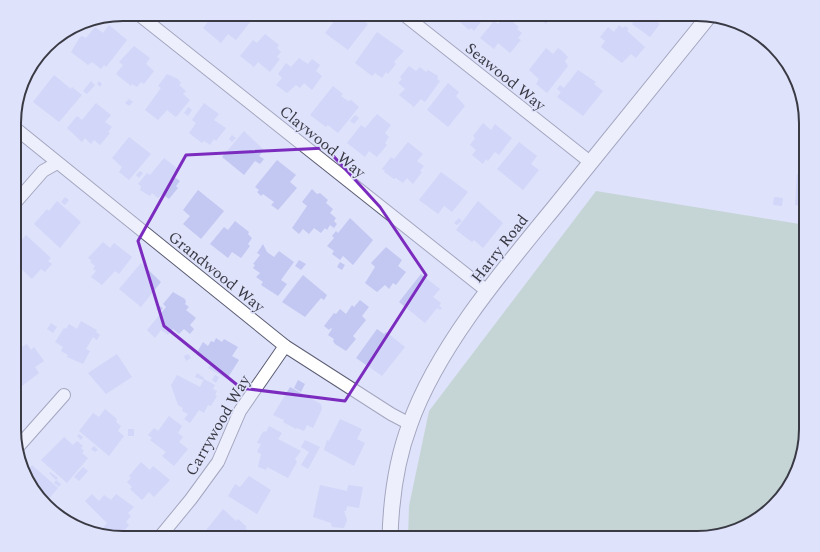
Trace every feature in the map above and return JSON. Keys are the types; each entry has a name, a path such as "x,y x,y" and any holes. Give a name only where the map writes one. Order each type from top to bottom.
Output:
{"street":[{"name":"Claywood Way","path":"147,21 488,291"},
{"name":"Seawood Way","path":"412,21 590,162"},
{"name":"Harry Road","path":"390,531 391,506 399,461 410,424 433,373 488,291 590,162 704,22"},
{"name":"Grandwood Way","path":"21,133 285,346 391,414 410,424"},
{"path":"21,196 43,171 57,163"},
{"name":"Carrywood Way","path":"165,531 191,499 218,462 240,411 285,346"},
{"path":"22,442 64,396"}],"highlighted area":[{"path":"326,148 380,207 426,275 345,401 241,388 164,326 138,241 186,155"}],"green space":[{"path":"596,191 799,224 799,436 797,449 794,462 782,486 764,506 754,514 723,528 704,531 408,531 409,506 429,411"}],"building":[{"path":"208,21 251,21 236,40 228,34 221,43 203,28"},
{"path":"334,21 364,21 368,24 348,50 325,33"},
{"path":"482,21 474,31 471,28 469,30 460,22"},
{"path":"494,21 498,24 501,21 511,21 519,27 517,29 522,33 518,38 521,40 510,53 498,43 494,49 480,38"},
{"path":"634,21 657,21 660,24 650,37 632,24"},
{"path":"109,25 127,40 106,67 104,65 101,69 92,62 88,65 71,52 80,37 82,36 86,38 95,27 103,33"},
{"path":"619,25 623,28 625,26 629,29 627,31 645,47 636,58 631,54 622,63 601,47 605,41 600,37 608,27 614,32"},
{"path":"377,32 404,51 394,62 396,64 388,74 386,72 382,78 375,73 372,76 355,63"},
{"path":"265,34 279,45 277,48 281,52 277,57 280,59 270,72 258,62 254,67 240,56 253,40 257,43"},
{"path":"134,46 150,58 146,64 154,71 144,84 141,82 137,87 132,84 131,86 116,74 123,65 119,62"},
{"path":"546,48 553,54 558,48 568,57 565,61 568,66 547,93 536,84 539,79 529,70"},
{"path":"299,58 308,64 312,59 320,65 316,71 322,76 312,90 304,83 300,88 296,85 287,93 276,85 282,78 278,74 286,63 291,67"},
{"path":"409,66 416,71 420,67 426,72 428,70 438,76 437,79 440,81 425,102 421,99 414,107 399,95 405,89 398,83 402,79 400,77"},
{"path":"578,70 596,82 594,84 603,91 583,116 557,97 561,92 557,89 560,85 564,88"},
{"path":"167,74 178,79 181,83 179,85 186,91 183,94 190,100 176,117 167,110 158,120 145,110 161,88 158,86"},
{"path":"54,75 71,89 72,87 82,95 59,122 33,102"},
{"path":"91,81 95,85 87,94 83,91"},
{"path":"99,81 102,84 100,87 97,84"},
{"path":"448,83 459,92 456,96 465,106 448,127 427,110"},
{"path":"333,86 343,94 341,96 348,101 351,100 359,107 338,133 328,125 326,127 310,115"},
{"path":"129,99 133,102 129,106 125,103"},
{"path":"96,103 111,115 105,122 112,127 108,132 110,133 100,145 94,140 91,144 85,138 82,142 67,128 77,116 82,120"},
{"path":"204,103 219,114 214,120 226,128 216,141 214,139 210,145 204,141 202,143 189,133 196,123 192,120"},
{"path":"188,107 192,110 188,116 184,113"},
{"path":"377,114 391,125 385,133 389,137 385,143 387,145 377,157 369,151 365,157 347,143 361,125 365,128"},
{"path":"355,115 359,118 354,124 350,121"},
{"path":"483,123 491,130 495,124 512,138 499,155 495,152 488,161 486,159 483,164 472,155 476,150 470,145 475,138 473,136"},
{"path":"244,131 264,150 259,156 264,159 260,164 255,161 244,175 222,157"},
{"path":"232,135 236,138 232,142 229,139"},
{"path":"129,137 151,154 129,180 119,172 122,167 112,158"},
{"path":"408,142 423,154 417,161 424,166 420,171 422,172 413,184 407,178 403,183 396,178 394,179 382,169 391,157 394,159"},
{"path":"519,142 537,156 531,164 539,170 523,190 497,169"},
{"path":"164,158 178,169 173,176 180,181 176,186 178,188 169,199 162,194 158,198 152,193 150,196 140,190 141,186 138,184 147,173 150,175"},
{"path":"277,160 296,175 290,182 297,188 278,210 271,205 274,202 263,194 261,196 257,192 259,190 255,187"},
{"path":"140,171 143,173 139,178 136,175"},
{"path":"441,172 468,192 452,212 444,206 438,214 419,200"},
{"path":"797,174 799,174 799,205 795,205"},
{"path":"312,189 317,194 320,193 328,200 326,203 333,209 330,213 336,218 334,221 337,224 334,228 330,225 327,230 325,228 321,233 314,228 309,234 303,229 299,234 292,228 307,206 302,202"},
{"path":"198,190 224,211 201,239 183,224 190,216 183,210"},
{"path":"65,197 69,200 65,205 61,202"},
{"path":"774,197 783,198 782,206 773,205"},
{"path":"57,201 81,222 60,248 34,224 47,209 49,211"},
{"path":"478,201 503,223 483,248 474,240 472,242 456,230"},
{"path":"350,218 373,240 353,265 343,256 340,260 332,254 334,251 327,246 334,238 332,236 336,231 338,233"},
{"path":"459,218 462,221 457,225 454,223"},
{"path":"235,221 249,232 248,234 252,238 248,244 250,246 241,258 232,252 228,258 210,244 224,227 228,230"},
{"path":"26,235 51,258 48,261 52,264 45,272 41,269 32,279 21,269 21,240"},
{"path":"103,242 110,248 114,243 132,257 119,274 115,271 102,285 91,277 96,271 93,269 95,266 90,262 92,261 88,258"},
{"path":"263,244 267,252 274,257 279,251 294,262 281,280 287,284 278,296 261,285 263,282 256,277 260,273 253,268 255,265 253,264 260,255 257,253"},
{"path":"386,247 402,260 398,266 406,272 396,285 393,283 389,289 385,285 377,292 365,283 375,267 371,263"},
{"path":"299,260 306,264 301,270 295,266"},
{"path":"340,262 345,265 342,270 337,267"},
{"path":"141,263 161,282 141,307 119,289"},
{"path":"421,274 440,289 433,297 441,303 439,306 442,308 440,310 437,308 425,323 399,302"},
{"path":"303,275 327,295 324,300 321,298 305,317 282,302"},
{"path":"173,292 185,299 185,304 189,307 186,310 196,318 190,325 194,329 190,334 184,329 179,334 173,329 168,335 161,330 155,338 147,330 166,307 163,304"},
{"path":"360,300 369,307 362,316 366,320 353,336 356,339 346,351 335,344 333,341 334,339 328,335 332,329 331,328 329,330 324,326 334,313 336,314 340,309 346,314 352,305 354,307"},
{"path":"160,306 163,308 160,312 156,309"},
{"path":"81,321 97,330 96,332 100,335 97,340 93,337 86,349 90,351 83,364 67,357 68,355 61,351 63,347 55,342 64,328 66,329 69,324 77,329"},
{"path":"51,323 57,327 53,333 47,329"},
{"path":"377,329 384,334 386,332 405,347 382,376 356,358"},
{"path":"216,338 222,342 224,339 238,347 232,356 239,360 227,379 208,368 211,363 196,354 203,342 208,346 211,341 214,342"},
{"path":"27,344 31,350 34,347 44,361 35,367 39,373 22,386 21,346 22,347"},
{"path":"117,354 132,377 106,394 88,373"},
{"path":"188,354 191,358 186,361 184,356"},
{"path":"197,373 204,378 203,380 195,377"},
{"path":"177,375 200,387 204,379 215,385 213,389 217,391 215,395 217,396 211,406 208,405 204,413 199,410 190,423 184,419 188,414 182,411 183,408 178,405 171,385"},
{"path":"215,375 219,377 216,383 212,380"},
{"path":"298,380 305,384 301,392 294,388"},
{"path":"290,387 321,404 322,409 313,428 307,425 304,431 297,428 296,429 283,422 284,420 273,415"},
{"path":"105,409 117,419 116,422 121,426 118,431 124,436 109,456 79,431 93,413 99,417"},
{"path":"169,416 182,426 178,433 183,437 179,442 188,449 174,466 162,456 166,452 150,440 152,438 148,435 154,428 158,431"},
{"path":"340,419 362,429 357,439 365,443 354,466 324,450 327,440 329,441"},
{"path":"269,426 282,433 278,439 301,451 295,459 297,462 288,478 267,467 266,470 258,467 261,454 257,452 261,444 257,443 261,435 264,431 266,432"},
{"path":"128,429 134,429 134,436 128,436"},
{"path":"79,434 83,437 81,440 77,436"},
{"path":"64,437 73,445 77,441 83,446 81,448 84,451 82,453 88,458 67,483 41,460"},
{"path":"305,440 320,447 308,469 301,465 309,452 301,447"},
{"path":"94,446 98,450 95,452 91,449"},
{"path":"141,462 150,470 153,466 170,480 154,497 149,492 142,500 130,489 132,487 127,482 131,478 129,476"},
{"path":"32,465 58,488 49,499 38,486 29,469"},
{"path":"83,467 88,471 79,481 74,477"},
{"path":"50,472 58,478 56,480 49,473"},
{"path":"249,476 271,490 257,514 228,496 235,484 240,487"},
{"path":"56,480 61,484 59,487 54,483"},
{"path":"320,485 347,491 348,485 363,487 359,508 347,506 346,511 344,511 347,520 344,528 332,527 331,523 313,517"},
{"path":"92,494 99,501 104,495 111,500 116,494 134,507 128,513 131,516 126,522 129,525 124,531 105,529 103,528 107,523 85,501"},
{"path":"223,509 236,521 238,519 247,527 245,528 249,531 205,531"}]}
